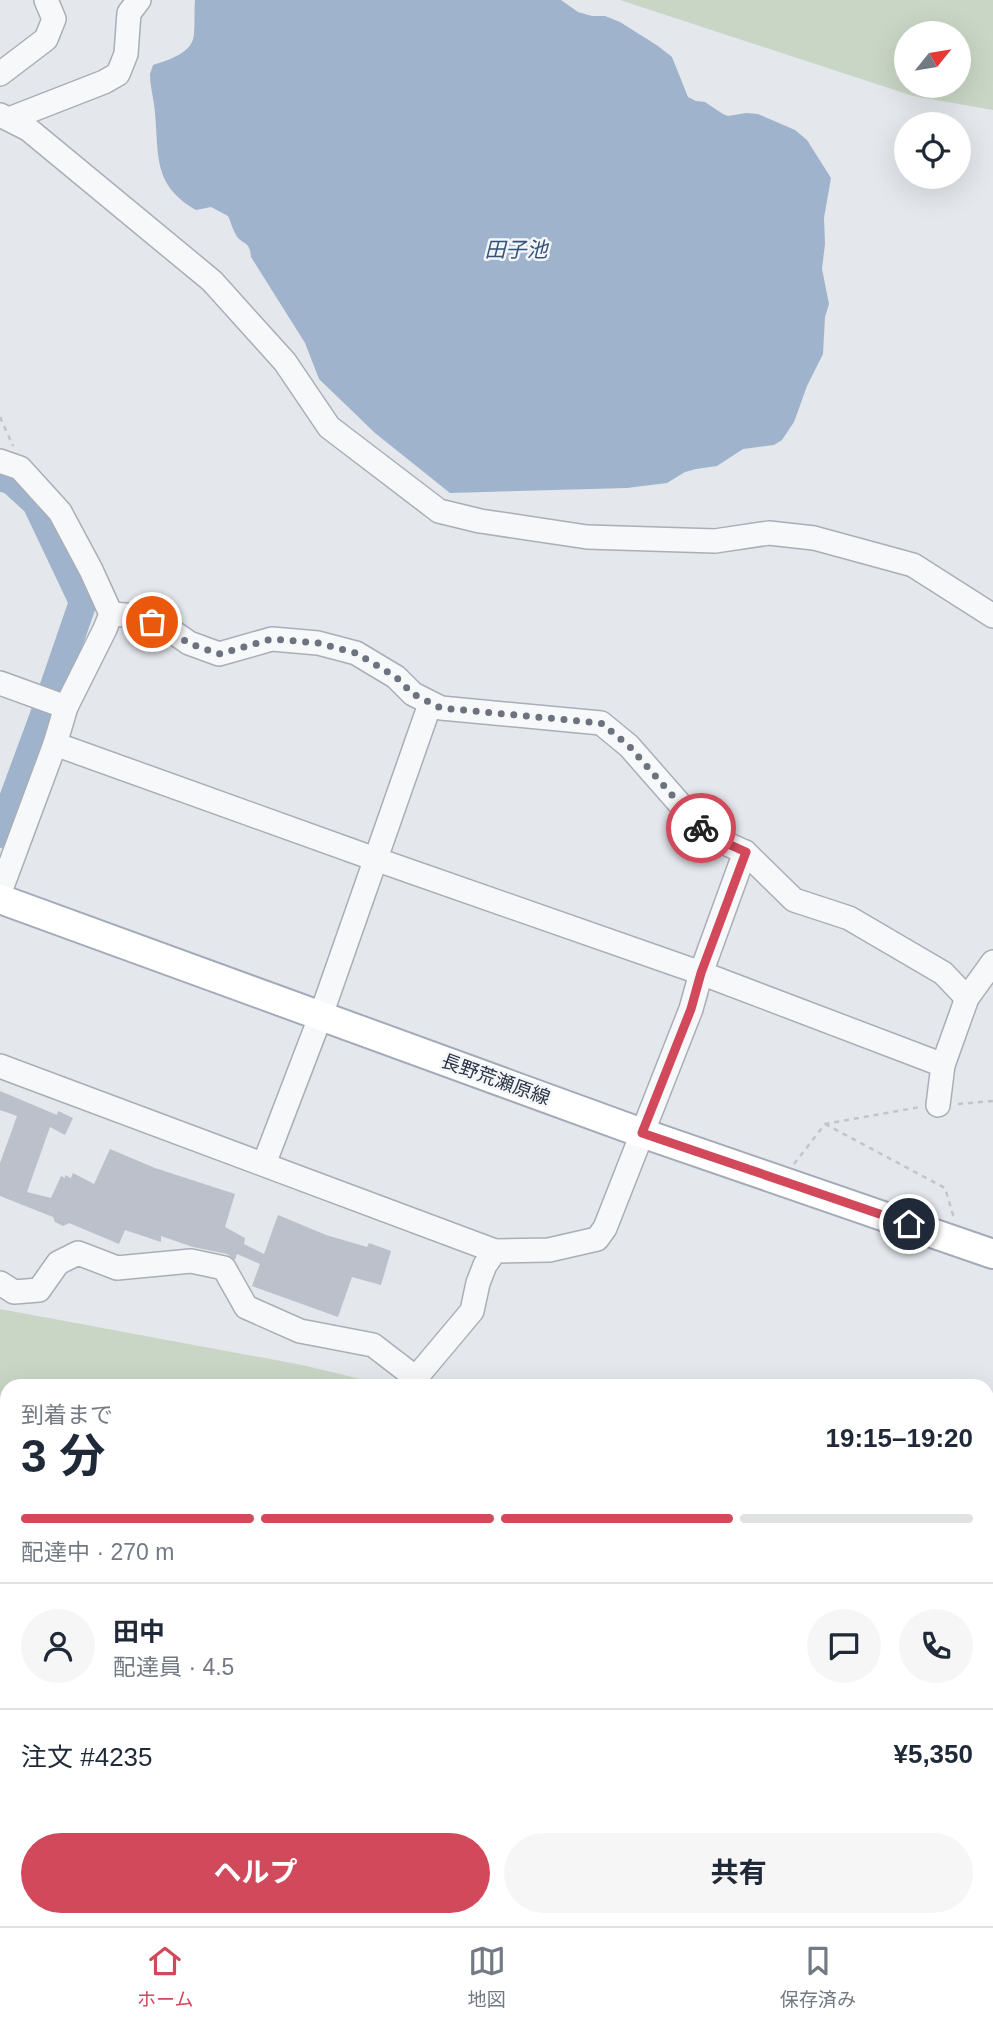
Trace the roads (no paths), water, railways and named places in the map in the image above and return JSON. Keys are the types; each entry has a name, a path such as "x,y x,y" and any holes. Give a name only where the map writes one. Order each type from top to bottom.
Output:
{"main road":[{"name":"長野荒瀬原線","path":"0,899 642,1133 993,1254"}],"street":[{"path":"0,74 46,38 54,19 46,0"},
{"path":"5,117 104,82 118,74 126,54 129,13 139,0"},
{"path":"5,117 28,129 212,281 285,362 329,427 439,511 480,521 587,537 715,541 769,533 814,538 913,565 993,616"},
{"path":"0,892 55,744 54,703 105,629 110,614 91,570 60,512 10,464"},
{"path":"110,614 139,616 166,627 188,643 219,654 272,639 318,643 356,653 396,677 413,694 441,708 601,723 629,746 708,835 746,852 794,900 849,918 943,973 967,998"},
{"path":"0,683 54,703"},
{"path":"264,1164 321,1015 430,704"},
{"path":"55,744 701,973 943,1065"},
{"path":"0,1066 495,1251 549,1250 597,1239 605,1228 691,1009 701,973 746,852"},
{"path":"938,1105 943,1065 967,998 993,962"},
{"path":"415,1379 472,1311 478,1283 485,1265 495,1251"},
{"path":"0,1283 14,1292 39,1290 58,1263 78,1253 117,1268 191,1261 224,1268 246,1307 300,1331 373,1345 409,1379"}],"water":[{"name":"田子池","path":"195,0 561,0 578,12 605,16 620,22 658,46 672,57 688,97 705,102 728,116 758,114 795,130 807,140 831,178 824,218 822,269 829,304 825,317 823,354 807,386 794,422 782,440 774,445 743,449 717,466 685,472 667,483 627,488 450,493 375,433 319,379 305,343 251,257 249,247 237,237 228,216 211,207 196,210 182,200 165,180 158,156 150,74 153,65 179,55 190,46 194,33"}],"waterway":[{"path":"0,477 12,481 36,503 83,602 0,834"}]}
